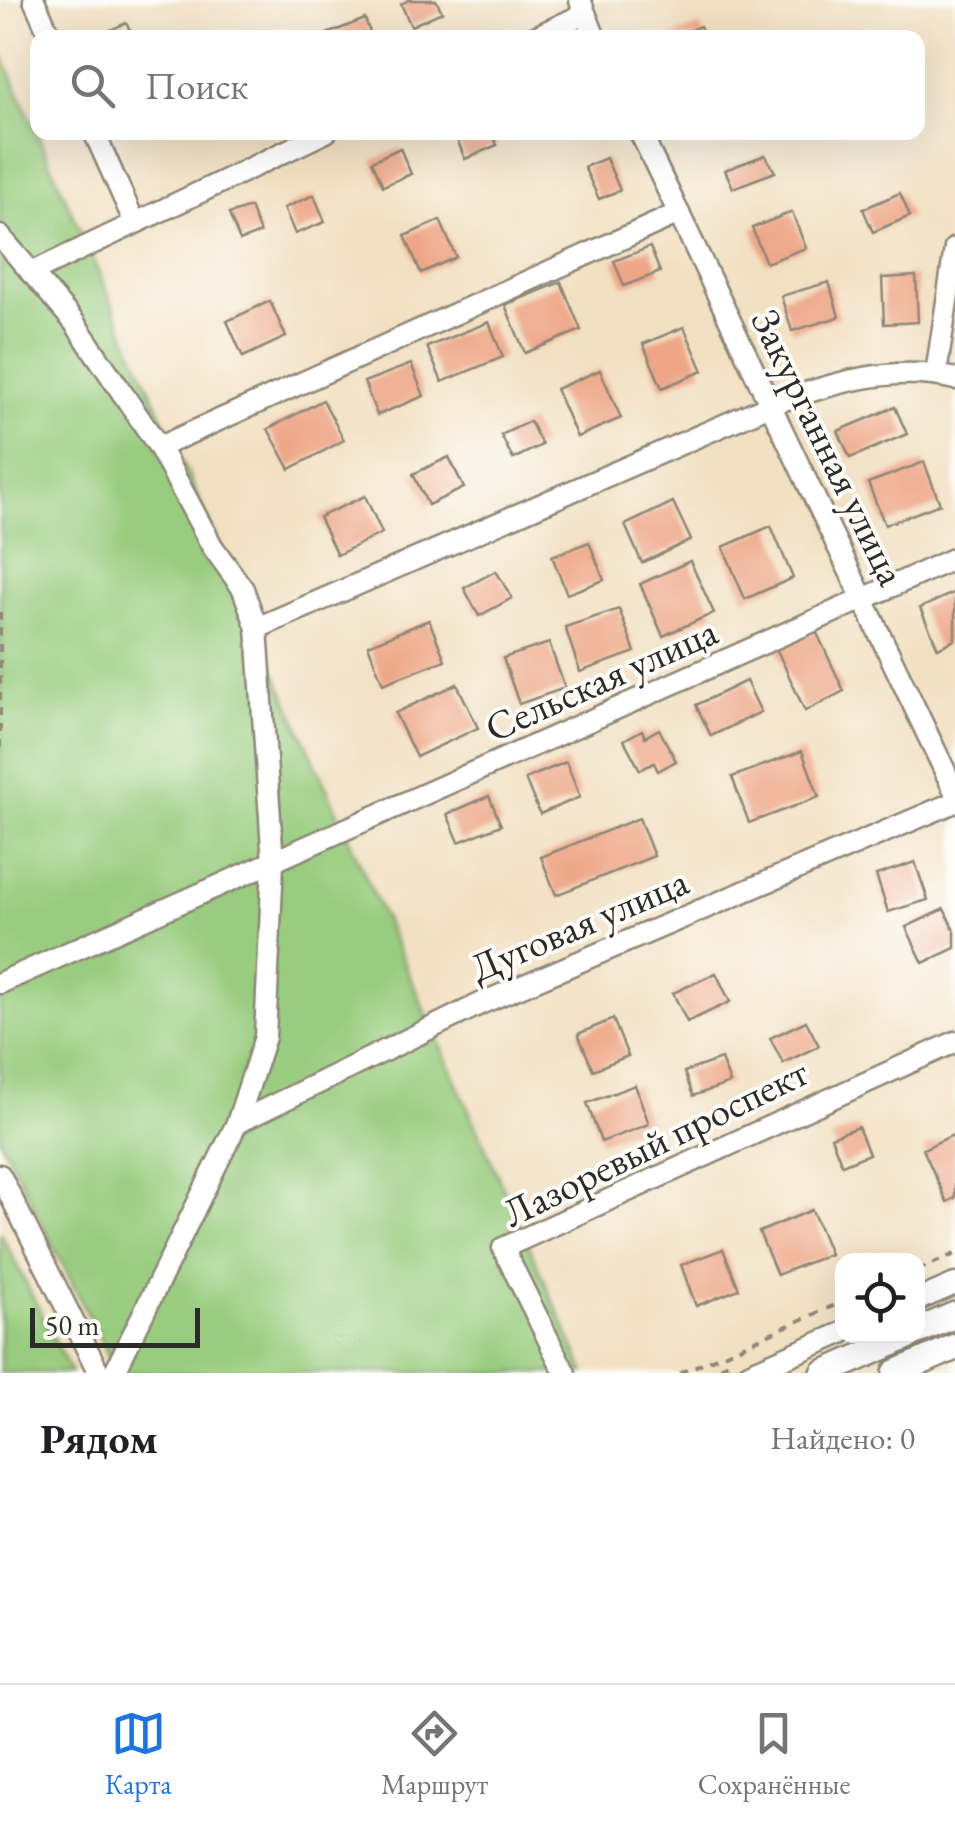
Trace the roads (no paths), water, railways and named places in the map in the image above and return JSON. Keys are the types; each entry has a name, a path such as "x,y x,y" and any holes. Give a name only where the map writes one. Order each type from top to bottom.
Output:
{"street":[{"path":"34,0 47,30"},
{"path":"546,30 582,7"},
{"path":"98,140 134,220"},
{"path":"31,272 309,140"},
{"name":"Закурганная улица","path":"644,140 955,792"},
{"path":"159,447 679,213"},
{"path":"0,236 74,322 159,447 212,546 243,589 257,628 273,862 265,1037 237,1122 114,1373"},
{"path":"257,628 770,405 830,383 878,376 945,376 955,248"},
{"name":"Сельская улица","path":"0,983 864,602 955,558"},
{"name":"Дуговая улица","path":"237,1122 482,1003 955,802"},
{"name":"Лазоревый проспект","path":"565,1373 504,1248 955,1042"},
{"path":"0,1175 99,1373"},
{"path":"925,1297 955,1284"},
{"path":"925,1328 955,1314"},
{"path":"749,1373 835,1336"},
{"path":"824,1373 892,1343"},
{"path":"896,1373 955,1347"}]}
